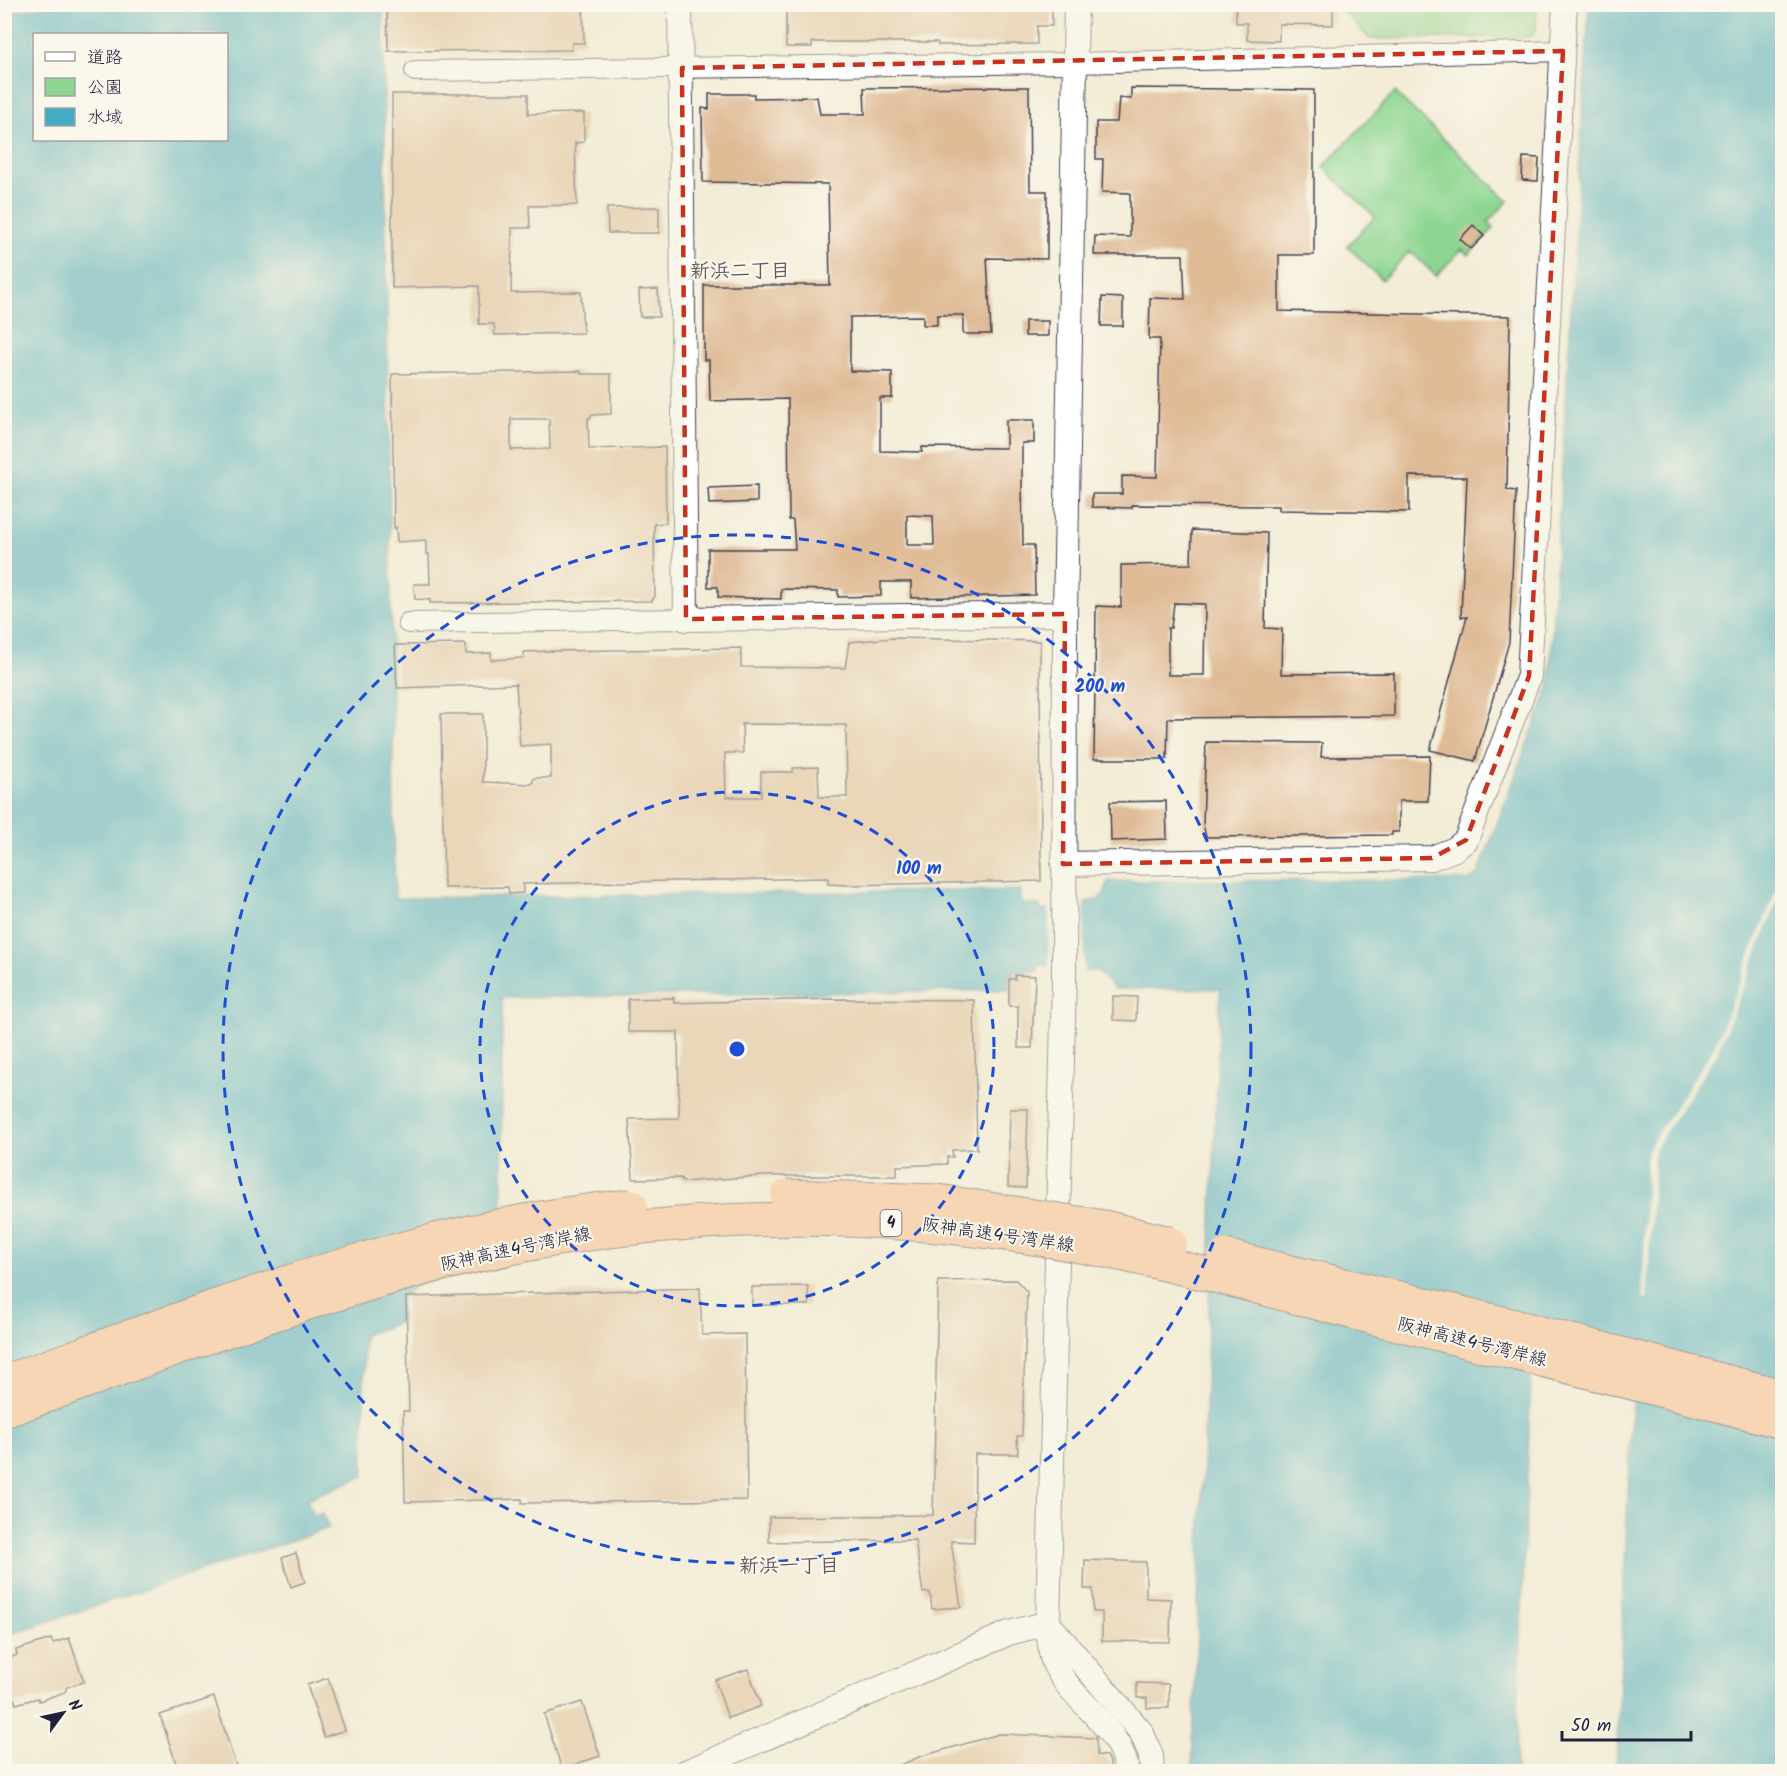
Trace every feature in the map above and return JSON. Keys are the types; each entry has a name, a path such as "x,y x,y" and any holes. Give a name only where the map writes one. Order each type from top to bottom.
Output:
{"highway":[{"name":"阪神高速4号湾岸線","path":"4,1382 203,1311 449,1238 526,1220 608,1208 696,1199 778,1196 938,1202 1104,1227 1507,1324 1782,1396"},
{"name":"阪神高速4号湾岸線","path":"4,1411 293,1307 453,1261 531,1243 611,1231 770,1218 934,1226 1093,1248 1225,1279 1782,1422"}],"street":[{"path":"680,4 686,619"},
{"path":"1076,4 1065,614 1064,979 1048,1623 1054,1664 1097,1720 1113,1736 1125,1757 1127,1772"},
{"path":"1063,864 1432,858 1455,849 1466,840 1529,676 1565,4"},
{"path":"415,71 1074,63 1563,51"},
{"path":"408,623 1065,614"},
{"path":"686,1772 1009,1633 1048,1623"},
{"path":"1048,1623 1142,1733 1151,1756 1152,1772"}],"highlighted area":[{"path":"1563,51 1529,676 1466,840 1432,858 1063,864 1065,614 686,619 682,68"}],"green space":[{"path":"1341,5 1537,5 1536,31 1531,37 1370,39 1341,9"},
{"path":"1395,92 1508,201 1488,222 1494,228 1468,255 1462,249 1436,276 1410,251 1382,280 1347,246 1375,217 1323,167"}],"water":[{"path":"60,4 383,5 395,898 1021,890 1022,904 1040,905 1040,911 1097,900 1104,894 1108,881 1470,880 1478,874 1549,686 1589,5 1782,5 1782,1771 1616,1771 1632,1400 1532,1357 1516,1767 1454,1772 1192,1771 1220,989 1115,989 1096,970 1085,972 1039,965 1038,971 1014,972 1014,978 1008,978 1008,990 502,998 502,1210 400,1299 401,1322 364,1335 364,1476 307,1499 313,1515 323,1513 329,1528 5,1636 5,13"}],"pier":[{"path":"1782,876 1782,889 1716,1054 1654,1149 1647,1299 1643,1297 1647,1150 1714,1048"},
{"path":"1084,899 1084,975 1049,970 1049,907"}],"building":[{"path":"387,4 583,4 584,43 572,43 572,50 388,51"},
{"path":"786,4 1052,4 1052,26 1037,26 1037,44 938,45 937,42 812,42 812,47 786,47"},
{"path":"1236,4 1333,4 1333,25 1279,24 1279,41 1247,40 1247,23 1236,23"},
{"path":"1029,87 1030,191 1047,191 1047,259 987,258 991,334 963,334 963,315 937,315 937,325 923,325 923,316 850,317 850,371 892,372 892,398 880,398 880,451 922,452 922,447 1006,448 1006,420 1034,420 1034,443 1022,443 1022,485 1023,545 1034,545 1035,595 911,598 911,582 881,582 881,596 838,597 838,590 781,589 781,599 718,597 718,587 708,587 708,549 795,549 793,520 789,520 788,399 710,401 709,360 704,360 704,285 830,285 828,184 703,182 702,108 709,109 709,94 754,94 754,98 817,97 820,114 865,114 864,88","holes":["907,515 933,516 934,545 907,545"]},
{"path":"1131,88 1314,90 1314,255 1279,255 1279,311 1510,316 1507,490 1516,491 1509,642 1475,761 1430,750 1467,617 1461,617 1467,477 1409,476 1409,512 1279,510 1279,506 1092,507 1092,494 1122,494 1122,476 1157,477 1160,339 1149,339 1150,298 1185,299 1183,255 1094,255 1095,236 1130,237 1130,193 1102,192 1103,159 1096,159 1096,122 1117,122 1119,98 1131,99"},
{"path":"392,94 528,94 528,114 584,113 584,142 575,143 577,205 529,206 530,228 512,228 511,293 581,292 583,333 495,335 494,324 479,324 479,286 392,288"},
{"path":"1523,157 1539,158 1538,181 1522,180"},
{"path":"659,207 659,233 608,233 607,208"},
{"path":"1473,225 1484,236 1471,249 1460,239"},
{"path":"658,289 659,317 640,317 639,290"},
{"path":"1102,297 1123,298 1123,326 1101,326"},
{"path":"1025,321 1048,321 1048,336 1025,336"},
{"path":"581,371 581,374 611,374 611,414 591,415 591,418 588,418 589,449 665,447 666,523 654,524 655,596 652,601 430,603 430,600 415,599 414,584 430,584 429,554 426,554 426,540 397,542 396,527 394,528 392,374","holes":["511,419 549,419 550,449 511,450"]},
{"path":"757,486 757,502 709,504 708,488"},
{"path":"1192,530 1267,533 1265,628 1282,629 1281,674 1394,673 1394,716 1168,718 1167,759 1094,759 1096,606 1121,607 1121,565 1191,564","holes":["1174,603 1205,604 1204,675 1168,675 1168,628 1171,628"]},
{"path":"893,638 1040,641 1041,881 849,885 828,884 828,878 523,884 523,893 509,894 508,887 444,888 441,714 483,714 483,782 532,784 534,778 551,778 551,744 520,746 516,684 397,688 395,645 466,644 466,654 491,653 491,660 524,658 524,652 741,648 741,667 845,668 849,642","holes":["742,724 846,725 847,797 819,797 818,767 793,768 793,772 761,772 761,797 726,797 725,753 743,753"]},
{"path":"1206,742 1322,743 1321,757 1430,756 1428,801 1399,801 1399,832 1392,832 1392,835 1206,837 1203,824"},
{"path":"1166,801 1167,839 1111,841 1110,802"},
{"path":"1015,975 1035,976 1032,1048 1018,1048 1018,1006 1009,1006 1009,979 1015,979"},
{"path":"1113,996 1137,997 1136,1021 1113,1020"},
{"path":"674,998 674,1003 832,999 974,1000 977,1149 952,1150 953,1157 947,1157 947,1164 897,1166 897,1176 761,1176 682,1182 681,1178 633,1179 629,1119 679,1118 678,1032 628,1032 628,999"},
{"path":"1010,1109 1028,1109 1026,1188 1008,1187"},
{"path":"1016,1280 1027,1292 1022,1436 1017,1436 1018,1454 975,1454 974,1542 951,1541 961,1607 932,1609 930,1592 923,1593 915,1540 769,1542 769,1517 933,1515 938,1281"},
{"path":"808,1286 809,1305 752,1305 752,1287"},
{"path":"700,1288 702,1335 745,1334 747,1500 522,1503 522,1499 405,1502 403,1411 409,1411 406,1297"},
{"path":"296,1553 305,1582 291,1587 282,1558"},
{"path":"1085,1560 1146,1562 1146,1598 1171,1599 1170,1642 1102,1641 1102,1612 1093,1612 1093,1589 1084,1589"},
{"path":"69,1638 84,1682 67,1687 65,1692 39,1701 38,1698 16,1704 4,1671 4,1660 17,1655 16,1650 51,1639 53,1643"},
{"path":"748,1669 761,1706 728,1718 715,1680"},
{"path":"328,1678 345,1730 324,1737 307,1685"},
{"path":"1137,1683 1169,1684 1169,1708 1147,1708 1147,1698 1137,1698"},
{"path":"214,1697 238,1772 179,1772 160,1715"},
{"path":"582,1702 600,1756 562,1769 544,1714"},
{"path":"999,1734 1096,1738 1097,1755 1106,1756 1110,1762 1110,1772 884,1772 919,1757"}],"district":[{"name":"新浜二丁目","path":"740,272"},
{"name":"新浜一丁目","path":"789,1567"}]}
